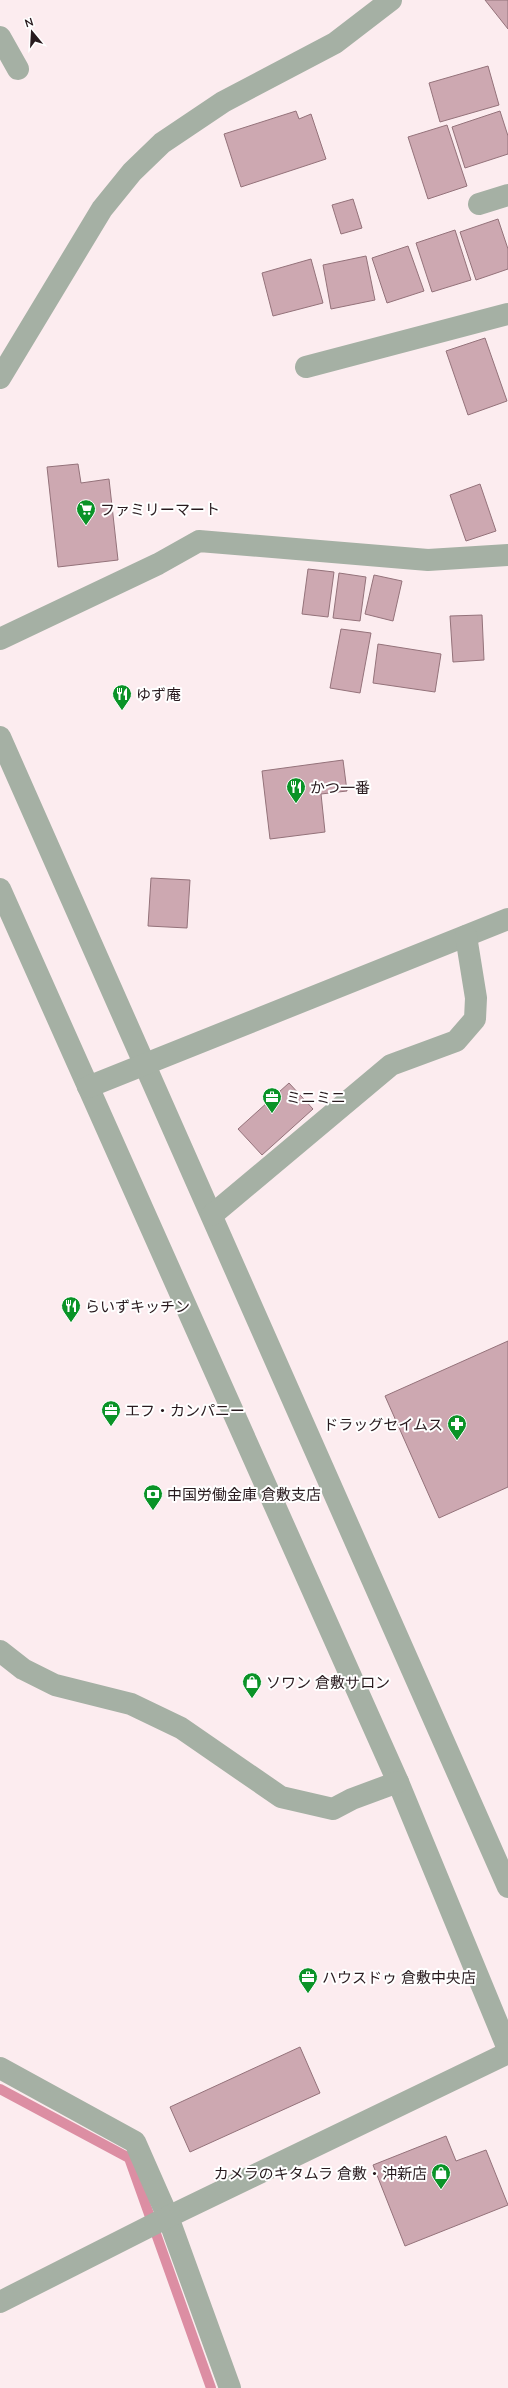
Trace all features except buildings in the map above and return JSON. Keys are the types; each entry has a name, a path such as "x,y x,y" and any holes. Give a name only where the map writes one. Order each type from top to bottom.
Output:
{"street":[{"path":"0,378 102,209 132,172 162,143 223,102 335,43 391,0"},
{"path":"0,37 18,69"},
{"path":"479,204 506,200"},
{"path":"306,367 508,314"},
{"path":"0,639 158,564 199,541 428,560 508,555"},
{"path":"0,737 508,1887"},
{"path":"0,889 398,1782 508,2050"},
{"path":"88,1087 508,919"},
{"path":"212,1215 391,1065 456,1041 475,1019 476,998 466,936"},
{"path":"0,1651 23,1669 55,1685 131,1704 181,1728 281,1797 332,1808 398,1782"},
{"path":"0,2302 158,2222 508,2053"},
{"path":"0,2068 135,2142 158,2222 230,2388"}],"waterway":[{"path":"0,2089 129,2158 211,2388"}],"place":[{"name":"ファミリーマート","path":"86,526"},
{"name":"ゆず庵","path":"122,711"},
{"name":"かつ一番","path":"296,804"},
{"name":"ミニミニ","path":"272,1114"},
{"name":"らいずキッチン","path":"71,1323"},
{"name":"エフ・カンパニー","path":"111,1427"},
{"name":"ドラッグセイムス","path":"457,1441"},
{"name":"中国労働金庫 倉敷支店","path":"153,1511"},
{"name":"ソワン 倉敷サロン","path":"252,1699"},
{"name":"ハウスドゥ 倉敷中央店","path":"308,1994"},
{"name":"カメラのキタムラ 倉敷・沖新店","path":"441,2190"}]}
